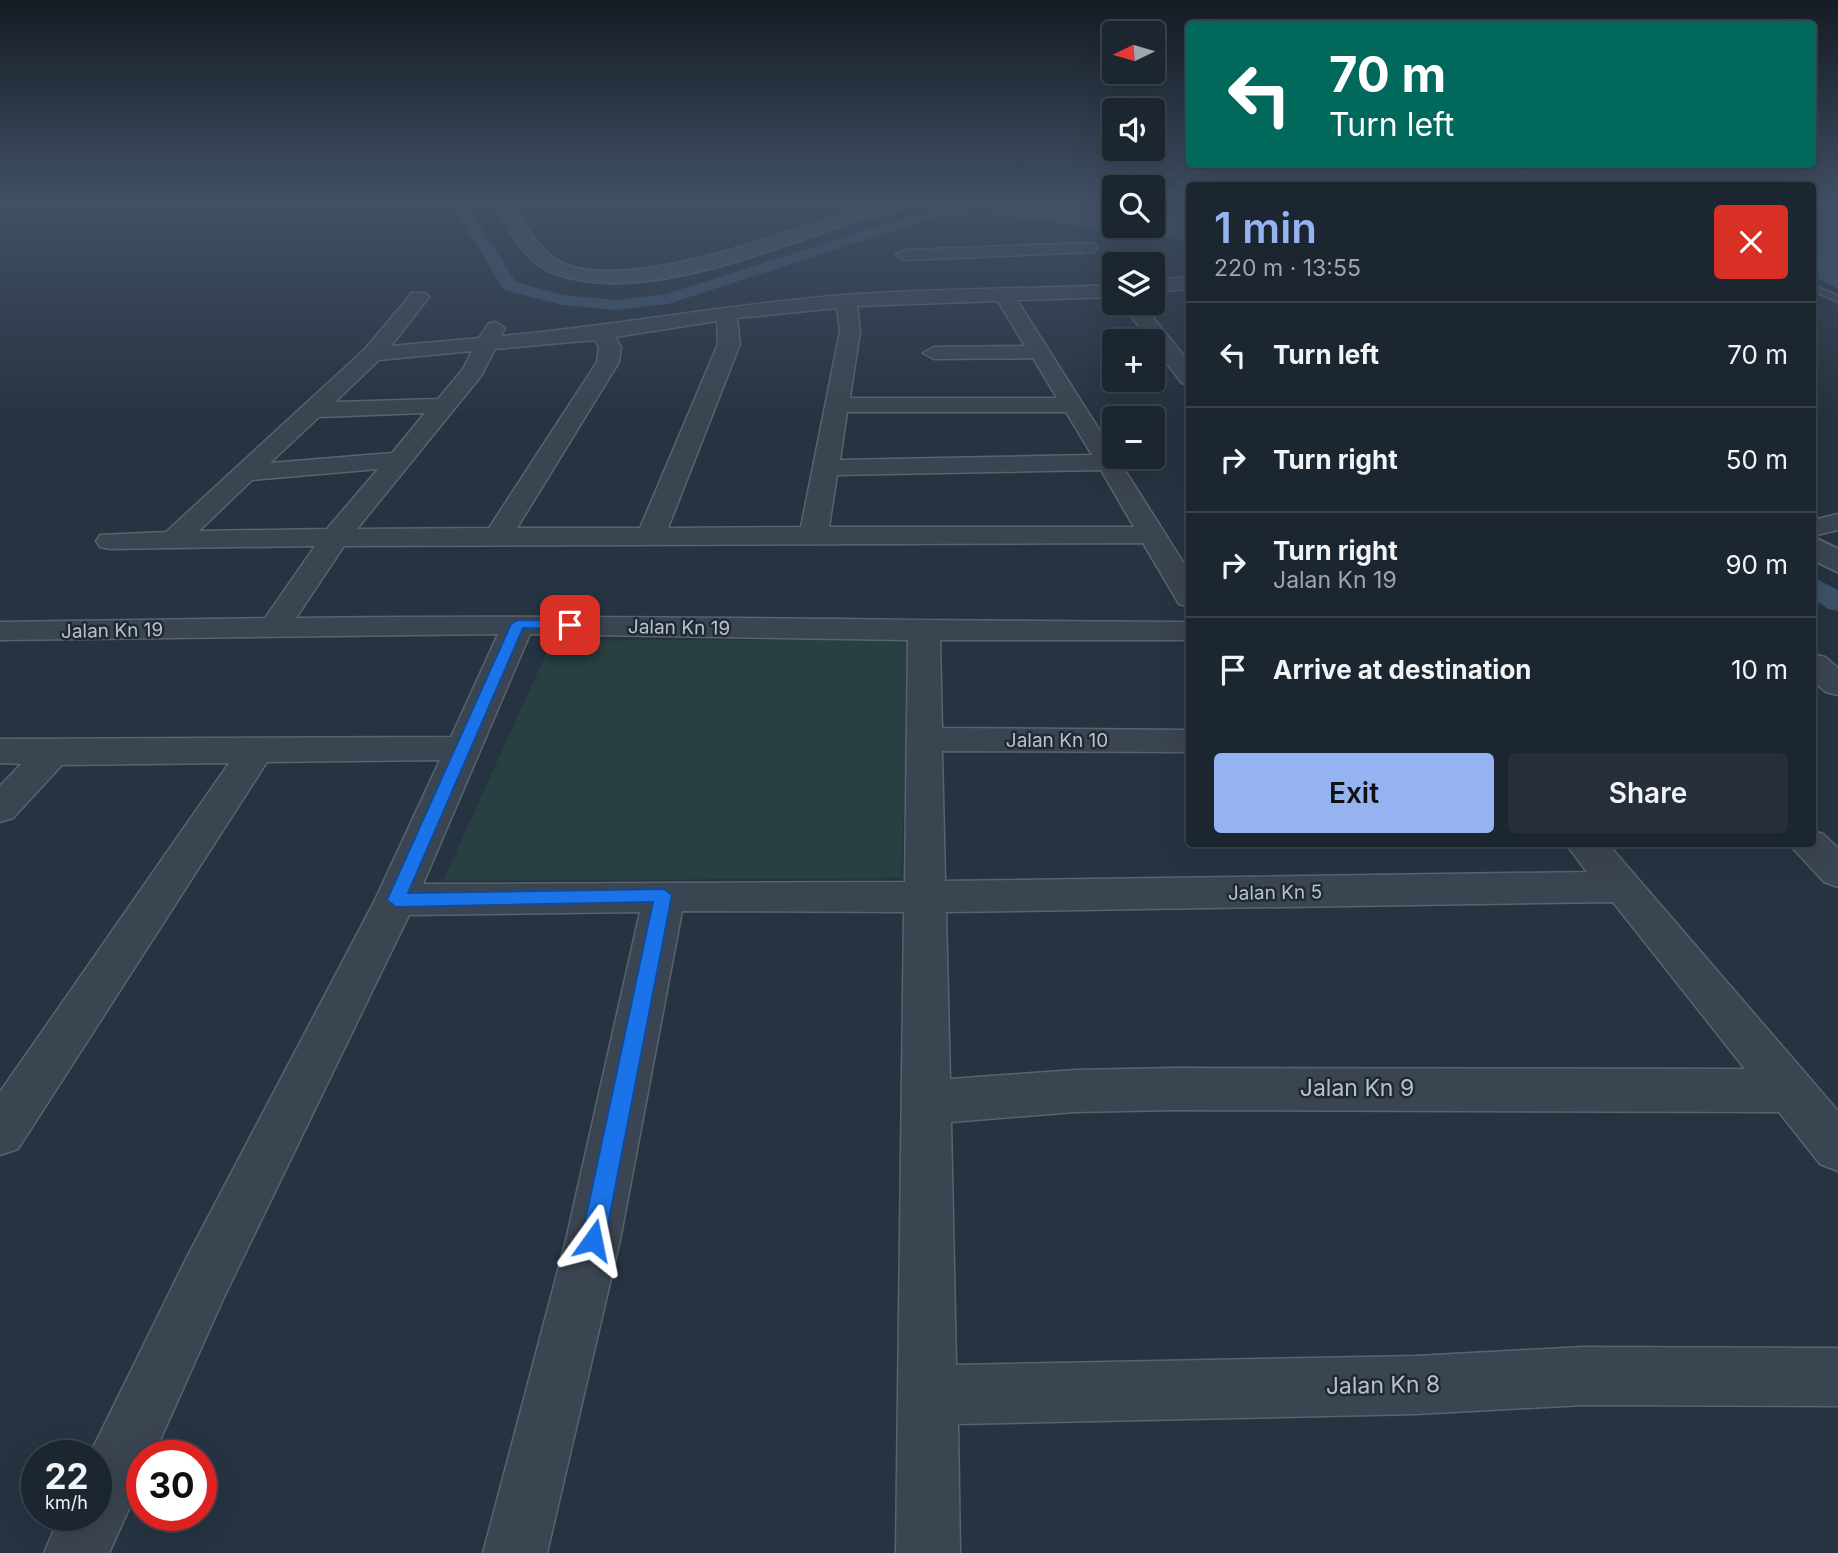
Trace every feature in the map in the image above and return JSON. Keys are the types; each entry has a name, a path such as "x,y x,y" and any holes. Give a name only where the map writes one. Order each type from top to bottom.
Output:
{"main road":[{"path":"572,272 603,278 644,272"}],"street":[{"path":"1004,272 1010,294 1040,352 1102,451"},
{"path":"1165,285 1186,283"},
{"path":"373,354 602,333 727,313 846,301 1102,291"},
{"path":"173,540 373,354 419,298"},
{"path":"813,538 828,468 835,405 850,331 846,301"},
{"path":"650,537 729,344 727,313"},
{"path":"1140,315 1186,373"},
{"path":"274,627 336,537 441,406 473,371 499,321"},
{"path":"497,538 608,362 610,347 602,333"},
{"path":"934,353 1040,352"},
{"path":"835,405 1073,405"},
{"path":"312,411 441,406"},
{"path":"245,473 398,460"},
{"path":"828,468 1102,462"},
{"path":"1113,469 1186,591"},
{"path":"1816,527 1838,522"},
{"path":"110,541 336,537 813,538 1154,535"},
{"path":"1816,548 1838,563"},
{"path":"112,1475 205,1278 396,900 518,624"},
{"name":"Jalan Kn 19","path":"0,631 518,624 1186,631"},
{"path":"924,630 928,1553"},
{"path":"1816,667 1838,685"},
{"name":"Jalan Kn 10","path":"925,738 1186,741"},
{"path":"0,751 255,752 463,748"},
{"path":"0,1133 255,752"},
{"path":"0,809 52,753"},
{"path":"1588,847 1624,887 1838,1148"},
{"path":"1812,847 1838,872"},
{"name":"Jalan Kn 5","path":"396,900 664,895 925,897 1624,887"},
{"path":"516,1553 593,1240 664,895"},
{"name":"Jalan Kn 9","path":"926,1103 1005,1093 1128,1089 1789,1091"},
{"name":"Jalan Kn 8","path":"927,1395 1416,1385 1583,1376 1838,1377"},
{"path":"76,1553 86,1531"}],"lane":[{"path":"1816,289 1838,299"}],"green space":[{"path":"911,639 901,878 443,881 552,641"}],"water":[{"path":"1816,272 1838,272 1838,289 1816,278"}],"waterway":[{"path":"502,272 510,286 562,300 616,305 668,299 750,272"},
{"path":"1816,587 1838,603"}],"route":[{"path":"570,625 518,624 396,900 664,895 593,1240"}]}
